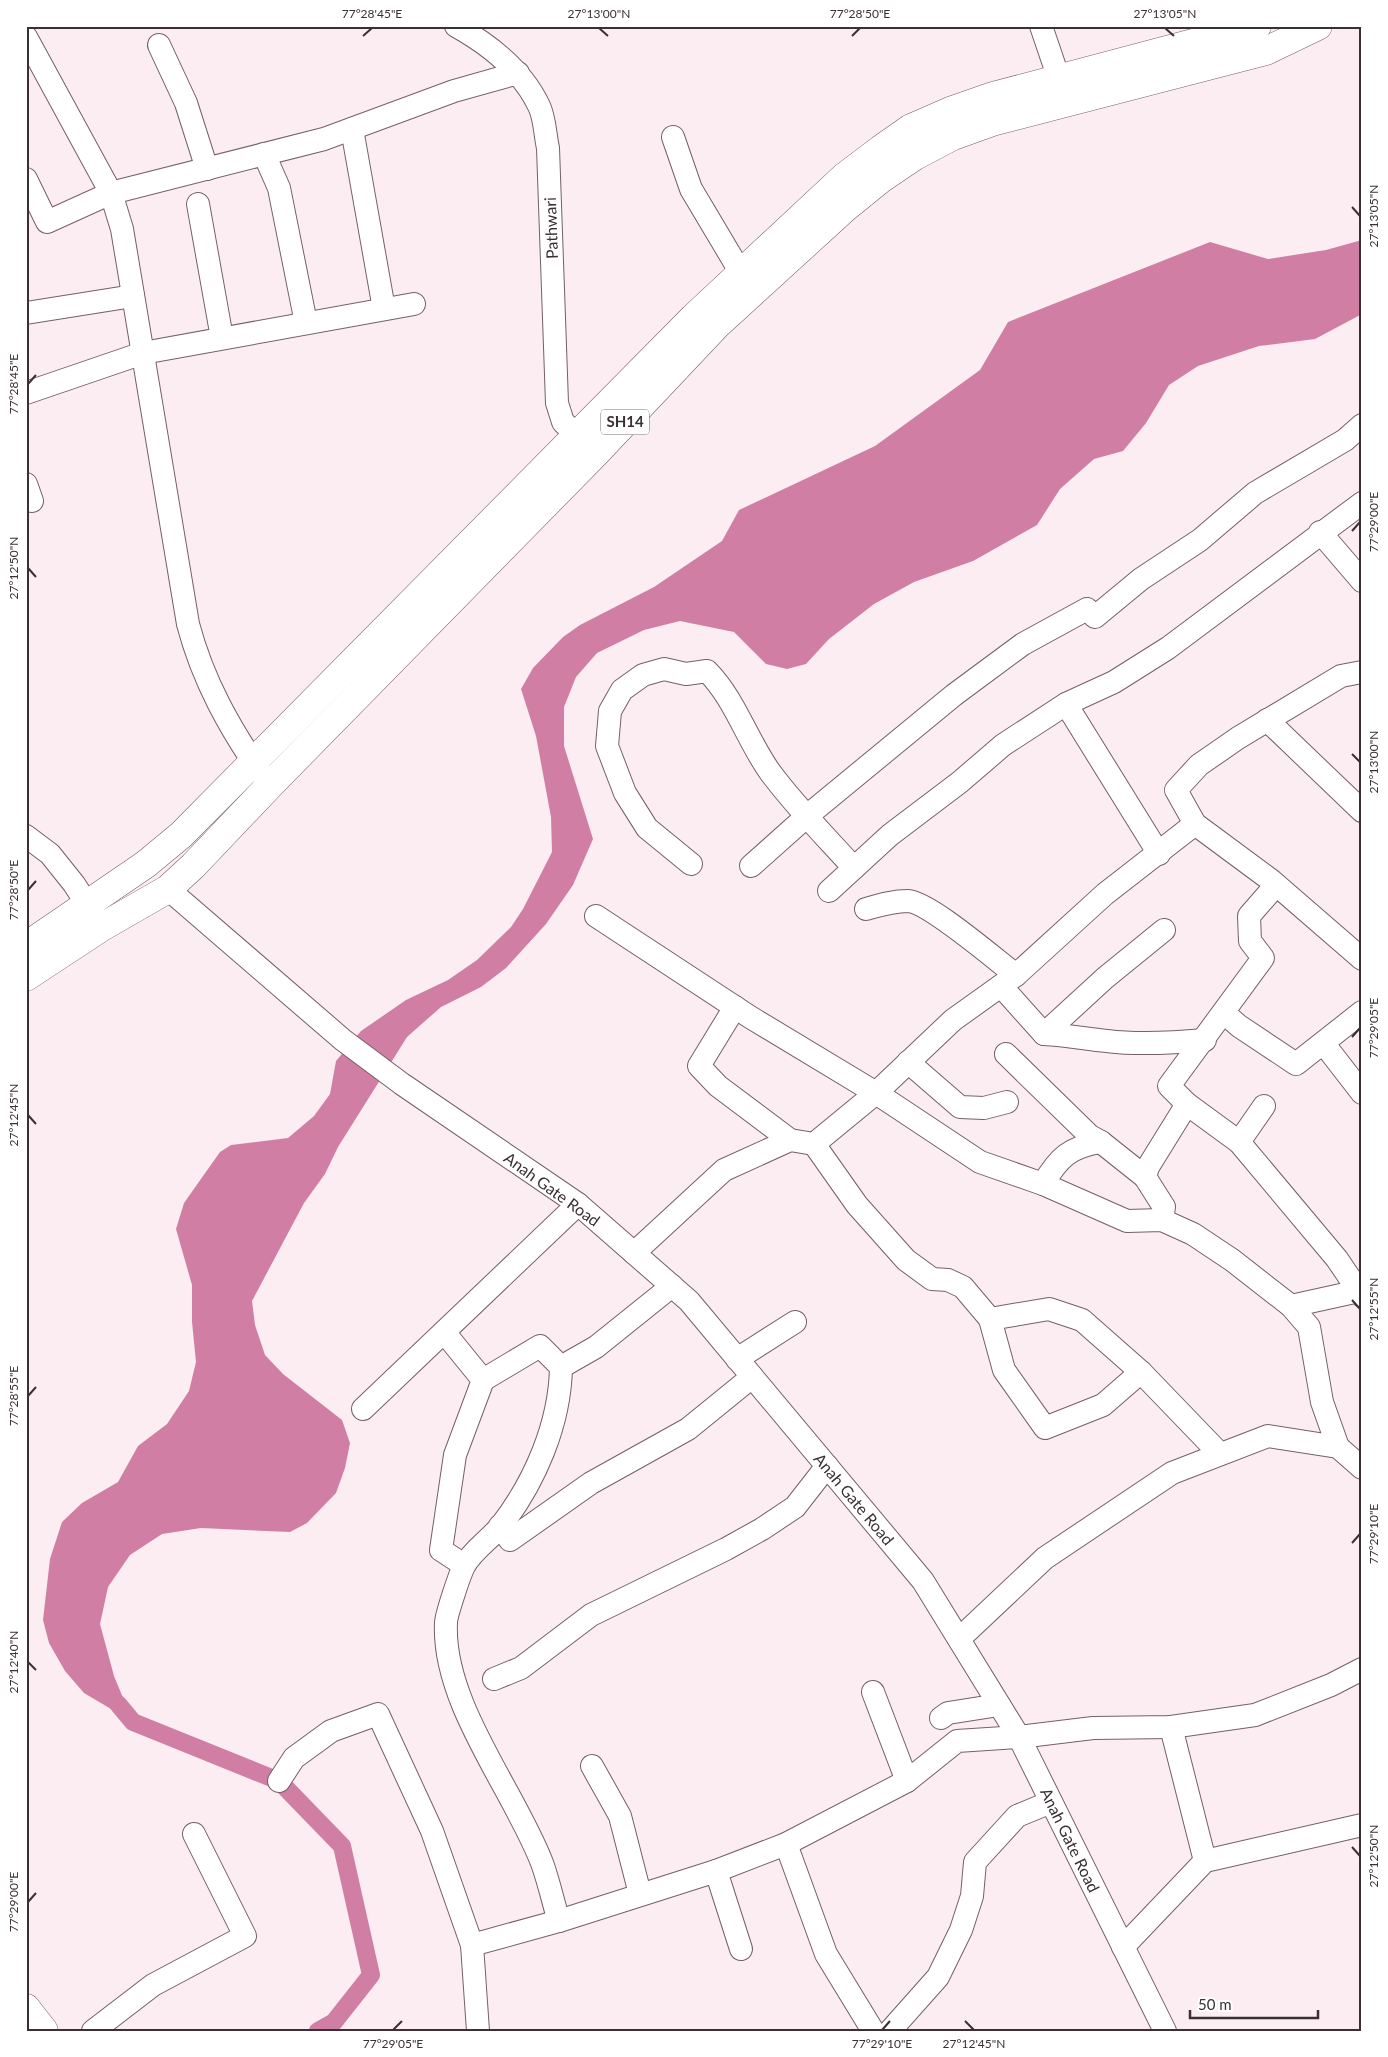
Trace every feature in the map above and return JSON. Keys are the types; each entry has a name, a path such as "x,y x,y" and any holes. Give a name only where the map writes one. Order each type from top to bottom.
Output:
{"main road":[{"name":"SH14","path":"26,977 95,916 119,883 180,835 252,760 587,444 844,209 881,179 915,156 953,136 992,122 1266,51 1318,26"},
{"name":"SH14","path":"26,946 95,916 136,908 171,886 270,785 587,444 694,317 844,177 911,128 950,111 993,96 1240,28"},
{"path":"153,858 162,854 176,860 180,874 171,886"},
{"path":"119,883 113,894 115,903 122,909 136,908"},
{"path":"26,2008 44,2031"}],"street":[{"name":"Pathwari","path":"456,26 482,41 518,72 540,108 548,148 557,403 563,422 587,444"},
{"path":"1041,26 1059,79"},
{"path":"26,37 111,193 122,229 188,624 196,655 227,721 270,785"},
{"path":"159,45 186,103 207,169"},
{"path":"26,179 47,222 111,193 324,139 454,91 518,72"},
{"path":"352,129 384,309"},
{"path":"673,137 691,188 741,273"},
{"path":"264,154 279,188 306,323"},
{"path":"198,204 222,338"},
{"path":"26,313 134,296"},
{"path":"26,393 143,353 414,304"},
{"path":"751,866 807,816 954,695 1023,644 1087,609 1095,617 1140,580 1200,540 1255,493 1346,440 1362,425"},
{"path":"828,890 890,834 960,782 1003,745 1066,704 1114,682 1168,648 1320,532 1362,503"},
{"path":"1320,532 1362,581"},
{"path":"690,864 647,828 625,793 607,746 610,711 622,690 643,675 664,669 686,674 707,672 717,681 770,772 854,868"},
{"path":"1362,672 1341,676 1267,720 1199,765 1176,790 1195,824 1276,885 1362,959"},
{"path":"1066,704 1159,854"},
{"path":"1267,720 1362,811"},
{"path":"814,1144 876,1093 953,1020 1008,980 1105,894 1159,854 1195,824"},
{"path":"26,836 50,854 74,884 95,916"},
{"path":"1276,885 1249,916 1250,942 1263,958 1205,1040 1169,1086 1187,1104 1239,1142 1337,1259 1360,1293 1291,1306"},
{"name":"Anah Gate Road","path":"171,886 343,1040 402,1084 578,1204 688,1301 923,1581 1019,1737 1165,2031"},
{"path":"866,909 887,903 910,901 948,922 1008,980 1044,1034"},
{"path":"596,916 735,1007 876,1093 980,1162 1044,1184 1127,1221 1162,1220 1193,1234 1232,1260 1291,1306 1309,1327 1322,1402 1338,1447 1362,1468"},
{"path":"1044,1034 1105,978 1164,930"},
{"path":"735,1007 699,1066 718,1086 790,1140 814,1144 857,1205 906,1260 932,1280 948,1280 963,1287 990,1319 1004,1370 1045,1428 1103,1405 1141,1372"},
{"path":"1224,1013 1239,1026 1296,1064 1324,1044 1362,1012"},
{"path":"1044,1034 1108,1041 1173,1043 1205,1040"},
{"path":"1324,1044 1362,1093"},
{"path":"1006,1054 1090,1136 1101,1142 1145,1177 1164,1207 1162,1220"},
{"path":"908,1062 960,1107 984,1108 1007,1102"},
{"path":"1145,1177 1148,1167 1187,1104"},
{"path":"1239,1142 1264,1106"},
{"path":"634,1254 724,1170 790,1140"},
{"path":"1044,1184 1052,1169 1066,1153 1088,1144 1101,1142"},
{"path":"363,1409 578,1204"},
{"path":"561,1367 596,1347 672,1286"},
{"path":"990,1319 1049,1309 1082,1320 1141,1372 1220,1454"},
{"path":"737,1359 795,1322"},
{"path":"444,1332 483,1380"},
{"path":"464,1566 441,1550 455,1456 483,1380 540,1346 561,1367 560,1395 550,1431 531,1476 500,1526 464,1566 446,1622 449,1657 460,1695 542,1863 559,1921"},
{"path":"500,1526 510,1540 591,1483 688,1429 752,1377"},
{"path":"958,1639 1045,1558 1172,1473 1268,1436 1338,1447"},
{"path":"494,1679 521,1668 591,1615 726,1550 762,1529 795,1507 827,1466"},
{"path":"472,1945 559,1921 640,1894 716,1872 786,1844 907,1781 956,1741 1019,1737 1093,1728 1171,1727 1255,1716 1331,1685 1362,1669"},
{"path":"873,1692 907,1781"},
{"path":"941,1718 948,1713 999,1705"},
{"path":"279,1781 294,1758 331,1731 378,1714 432,1831 472,1945 478,2031"},
{"path":"1171,1727 1205,1861"},
{"path":"592,1766 620,1816 640,1894"},
{"path":"890,2031 938,1977 961,1930 972,1896 975,1862 1017,1816 1051,1802"},
{"path":"1123,1947 1205,1861 1362,1825"},
{"path":"93,2031 152,1985 245,1936 194,1834"},
{"path":"786,1844 826,1954 873,2031"},
{"path":"716,1872 741,1949"}],"shaded area":[{"path":"1362,240 1362,314 1315,339 1259,346 1198,366 1169,385 1146,423 1123,451 1094,459 1060,489 1037,525 973,561 914,582 874,604 829,639 806,664 787,669 766,664 734,632 680,621 644,630 597,653 576,677 564,707 564,746 593,839 573,885 546,924 506,968 481,987 441,1007 407,1037 338,1147 325,1174 304,1203 252,1301 255,1325 265,1355 283,1374 342,1420 350,1443 345,1468 336,1493 307,1523 290,1532 201,1528 162,1534 130,1555 108,1587 100,1624 114,1676 133,1722 84,1693 65,1671 49,1643 43,1620 50,1559 62,1522 82,1503 118,1482 138,1446 167,1424 189,1391 196,1362 192,1322 192,1285 176,1229 184,1203 220,1152 231,1145 288,1138 314,1116 330,1094 336,1061 361,1031 406,1000 448,980 477,960 511,927 523,909 552,852 551,817 536,736 521,689 533,668 563,637 580,625 654,587 722,541 739,510 875,446 980,370 1008,322 1210,242 1268,259 1326,250"}],"waterway":[{"path":"118,1704 133,1722 279,1781 342,1846 371,1975 334,2022 318,2031"}]}
